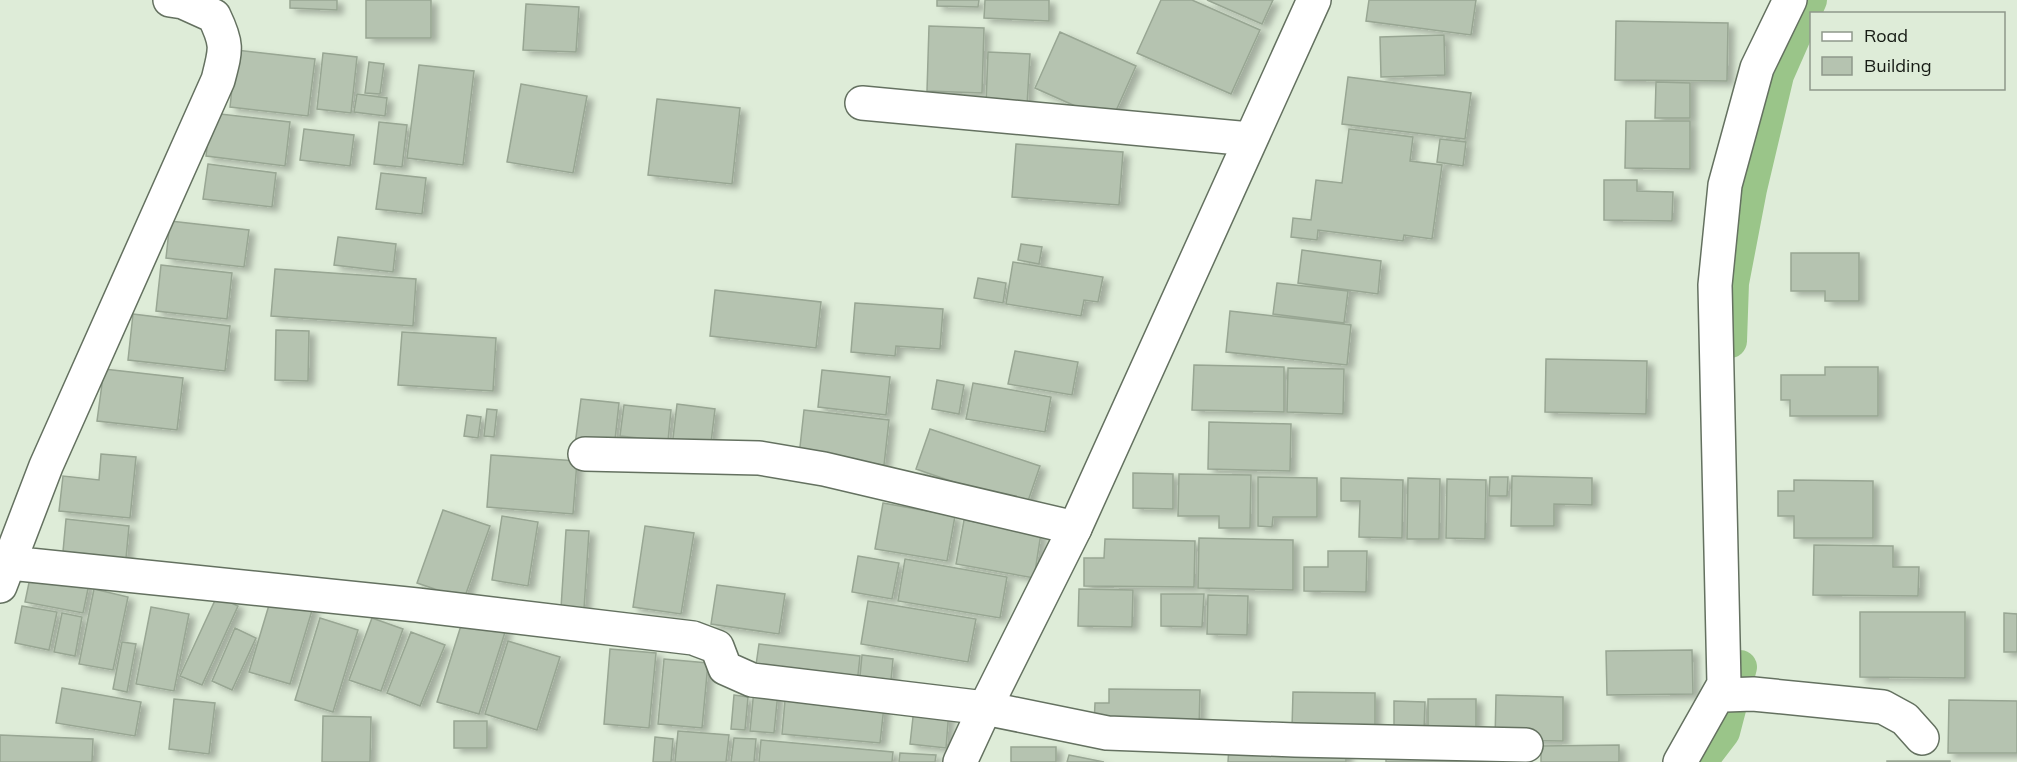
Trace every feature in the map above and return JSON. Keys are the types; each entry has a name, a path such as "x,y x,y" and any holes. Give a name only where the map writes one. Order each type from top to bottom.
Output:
{"street":[{"path":"170,0 183,2 214,16 222,33 226,50 218,80 46,466 5,574 417,605 693,638 717,647 725,668 752,680 985,708 1107,733 1526,745"},
{"path":"960,762 1075,528 1314,0"},
{"path":"1680,762 1734,691 1715,285 1725,186 1757,68 1790,0"},
{"path":"862,103 1250,139"},
{"path":"585,454 759,459 824,469 1075,528"},
{"path":"1734,691 1883,707 1905,719 1922,738"}],"building":[{"path":"290,0 337,0 337,10 290,8"},
{"path":"366,0 431,0 431,38 366,38"},
{"path":"937,0 979,0 978,7 937,6"},
{"path":"985,0 1049,0 1049,21 984,18"},
{"path":"1161,0 1192,0 1260,30 1231,94 1137,53"},
{"path":"1207,0 1273,0 1262,24"},
{"path":"1369,0 1476,0 1471,35 1366,21"},
{"path":"526,4 579,7 576,52 523,50"},
{"path":"1616,21 1728,23 1727,81 1615,80"},
{"path":"929,26 984,28 982,93 927,91"},
{"path":"1060,32 1136,66 1111,122 1035,88"},
{"path":"1444,35 1445,75 1381,77 1380,37"},
{"path":"236,50 315,59 308,116 230,107"},
{"path":"988,52 1030,54 1027,106 986,104"},
{"path":"323,53 357,57 351,113 317,109"},
{"path":"369,62 384,64 380,94 365,93"},
{"path":"419,65 474,71 463,165 407,158"},
{"path":"1348,77 1471,93 1465,139 1342,124"},
{"path":"1656,82 1690,83 1690,118 1655,118"},
{"path":"521,84 587,96 573,173 507,162"},
{"path":"357,94 387,98 385,116 354,112"},
{"path":"657,99 740,108 732,184 648,175"},
{"path":"211,113 290,122 285,166 206,156"},
{"path":"1626,121 1690,121 1690,169 1625,168"},
{"path":"379,122 407,125 402,167 374,164"},
{"path":"304,129 354,135 350,166 300,160"},
{"path":"1349,129 1413,137 1410,161 1442,165 1432,239 1404,235 1403,241 1318,230 1317,240 1291,237 1293,218 1311,220 1316,180 1342,183"},
{"path":"1440,139 1466,142 1463,166 1437,162"},
{"path":"1016,144 1123,152 1119,205 1012,197"},
{"path":"208,164 276,173 272,207 203,199"},
{"path":"381,173 426,178 422,214 376,209"},
{"path":"1604,180 1637,180 1637,191 1673,192 1672,221 1604,220"},
{"path":"170,221 249,230 244,267 166,258"},
{"path":"338,237 396,244 393,272 334,265"},
{"path":"1021,244 1042,247 1039,264 1018,260"},
{"path":"1302,250 1381,261 1378,294 1298,283"},
{"path":"1791,253 1859,253 1859,301 1825,301 1825,291 1791,291"},
{"path":"1013,262 1103,277 1098,302 1084,300 1081,316 1006,304"},
{"path":"161,265 232,273 227,319 156,311"},
{"path":"275,269 416,279 413,326 271,316"},
{"path":"978,278 1006,283 1003,303 974,298"},
{"path":"1277,283 1348,291 1344,323 1273,314"},
{"path":"715,290 821,302 816,348 710,336"},
{"path":"855,303 943,309 940,349 896,346 895,356 851,352"},
{"path":"1230,311 1351,325 1347,365 1226,352"},
{"path":"133,314 230,326 225,371 128,360"},
{"path":"276,330 309,331 308,381 275,380"},
{"path":"402,332 496,338 493,391 398,385"},
{"path":"1015,351 1078,362 1072,395 1008,384"},
{"path":"1546,359 1647,361 1646,414 1545,412"},
{"path":"1194,365 1284,367 1284,412 1192,410"},
{"path":"1825,367 1878,367 1878,416 1790,416 1790,400 1781,400 1781,375 1825,375"},
{"path":"1288,368 1344,369 1343,414 1287,412"},
{"path":"104,369 183,378 177,430 97,421"},
{"path":"822,370 890,377 886,415 818,407"},
{"path":"937,380 964,385 959,414 932,409"},
{"path":"973,383 1051,397 1045,432 966,419"},
{"path":"581,399 619,403 614,449 575,445"},
{"path":"677,404 715,409 710,451 672,447"},
{"path":"624,405 671,410 668,441 620,436"},
{"path":"487,409 497,410 494,437 484,436"},
{"path":"804,410 889,420 884,465 799,456"},
{"path":"467,415 481,417 478,438 464,436"},
{"path":"1209,422 1291,424 1290,471 1208,469"},
{"path":"930,429 1040,466 1026,507 916,469"},
{"path":"101,454 136,457 130,518 59,511 63,476 99,480"},
{"path":"491,455 577,461 573,514 487,507"},
{"path":"1133,473 1173,474 1173,509 1133,508"},
{"path":"1179,474 1251,475 1250,528 1219,528 1219,516 1178,516"},
{"path":"1512,476 1592,478 1592,505 1554,504 1554,526 1511,526"},
{"path":"1258,477 1317,478 1317,517 1273,517 1272,527 1258,526"},
{"path":"1490,477 1508,477 1507,496 1489,496"},
{"path":"1341,478 1403,480 1402,538 1359,537 1360,501 1341,501"},
{"path":"1408,478 1440,479 1439,539 1407,539"},
{"path":"1447,479 1486,480 1485,539 1446,538"},
{"path":"1794,480 1873,481 1873,538 1794,538 1794,516 1778,516 1778,491 1794,491"},
{"path":"883,503 955,516 947,561 875,549"},
{"path":"443,510 490,526 464,599 417,583"},
{"path":"502,516 538,522 528,586 492,580"},
{"path":"66,519 129,526 125,569 62,562"},
{"path":"964,520 1041,533 1034,578 956,564"},
{"path":"645,526 694,533 681,614 633,607"},
{"path":"566,530 589,531 584,609 561,608"},
{"path":"1199,538 1293,540 1293,590 1198,588"},
{"path":"1105,539 1195,541 1194,587 1084,586 1084,558 1104,558"},
{"path":"1814,545 1893,546 1893,567 1919,567 1918,596 1813,595"},
{"path":"1328,551 1367,551 1366,592 1304,591 1304,567 1328,567"},
{"path":"858,556 899,563 892,599 852,592"},
{"path":"905,559 1007,577 1000,618 898,601"},
{"path":"31,573 89,584 83,613 25,602"},
{"path":"717,585 785,594 779,634 711,624"},
{"path":"94,589 128,597 113,670 79,664"},
{"path":"1079,589 1133,590 1132,627 1078,626"},
{"path":"1161,594 1204,594 1202,627 1161,626"},
{"path":"272,595 313,607 290,684 249,672"},
{"path":"1208,595 1248,596 1247,635 1207,634"},
{"path":"217,596 238,606 202,685 180,676"},
{"path":"868,601 976,619 968,662 861,644"},
{"path":"22,606 57,612 49,650 15,643"},
{"path":"151,607 189,614 174,691 136,684"},
{"path":"1860,612 1965,612 1965,678 1860,677"},
{"path":"62,613 82,617 75,656 54,652"},
{"path":"2004,613 2017,614 2017,652 2004,652"},
{"path":"464,616 506,629 479,714 437,702"},
{"path":"320,618 358,630 333,712 295,700"},
{"path":"372,618 403,629 381,691 349,680"},
{"path":"235,628 256,638 232,690 212,681"},
{"path":"411,632 445,645 420,706 387,693"},
{"path":"508,641 560,657 537,730 485,714"},
{"path":"122,642 136,644 127,692 113,689"},
{"path":"759,644 860,656 857,684 755,672"},
{"path":"610,649 656,653 649,728 604,724"},
{"path":"1692,650 1693,694 1607,695 1606,651"},
{"path":"862,655 893,659 890,691 859,687"},
{"path":"664,659 708,663 702,728 658,724"},
{"path":"62,688 141,702 135,736 56,723"},
{"path":"754,689 778,692 774,733 750,731"},
{"path":"786,689 885,697 880,743 782,734"},
{"path":"1109,689 1200,690 1199,728 1094,726 1095,703 1109,703"},
{"path":"1293,692 1375,693 1375,729 1292,728"},
{"path":"734,695 748,697 745,730 731,729"},
{"path":"1496,695 1563,697 1563,741 1495,740"},
{"path":"174,699 215,703 209,754 169,749"},
{"path":"1428,699 1476,699 1476,739 1428,739"},
{"path":"1949,700 2017,701 2017,753 1948,753"},
{"path":"1394,701 1425,702 1424,731 1394,731"},
{"path":"914,708 949,710 946,748 910,744"},
{"path":"323,716 371,717 370,762 322,762"},
{"path":"454,721 487,721 487,748 454,748"},
{"path":"678,731 729,735 726,762 675,762"},
{"path":"0,735 93,739 92,762 0,762"},
{"path":"655,737 673,739 671,762 653,762"},
{"path":"734,738 756,739 754,762 731,762"},
{"path":"761,740 893,752 892,762 759,762"},
{"path":"1619,745 1619,762 1541,762 1541,746"},
{"path":"1229,746 1346,749 1346,762 1228,762"},
{"path":"1011,747 1056,747 1056,762 1011,762"},
{"path":"900,753 936,755 935,762 899,762"},
{"path":"1386,753 1475,755 1475,762 1386,762"},
{"path":"1069,755 1104,762 1067,762"},
{"path":"1950,761 1950,762 1887,762"}],"waterway":[{"path":"1730,341 1732,283 1750,189 1777,75 1810,0"},
{"path":"1700,762 1723,732 1740,667"}]}
